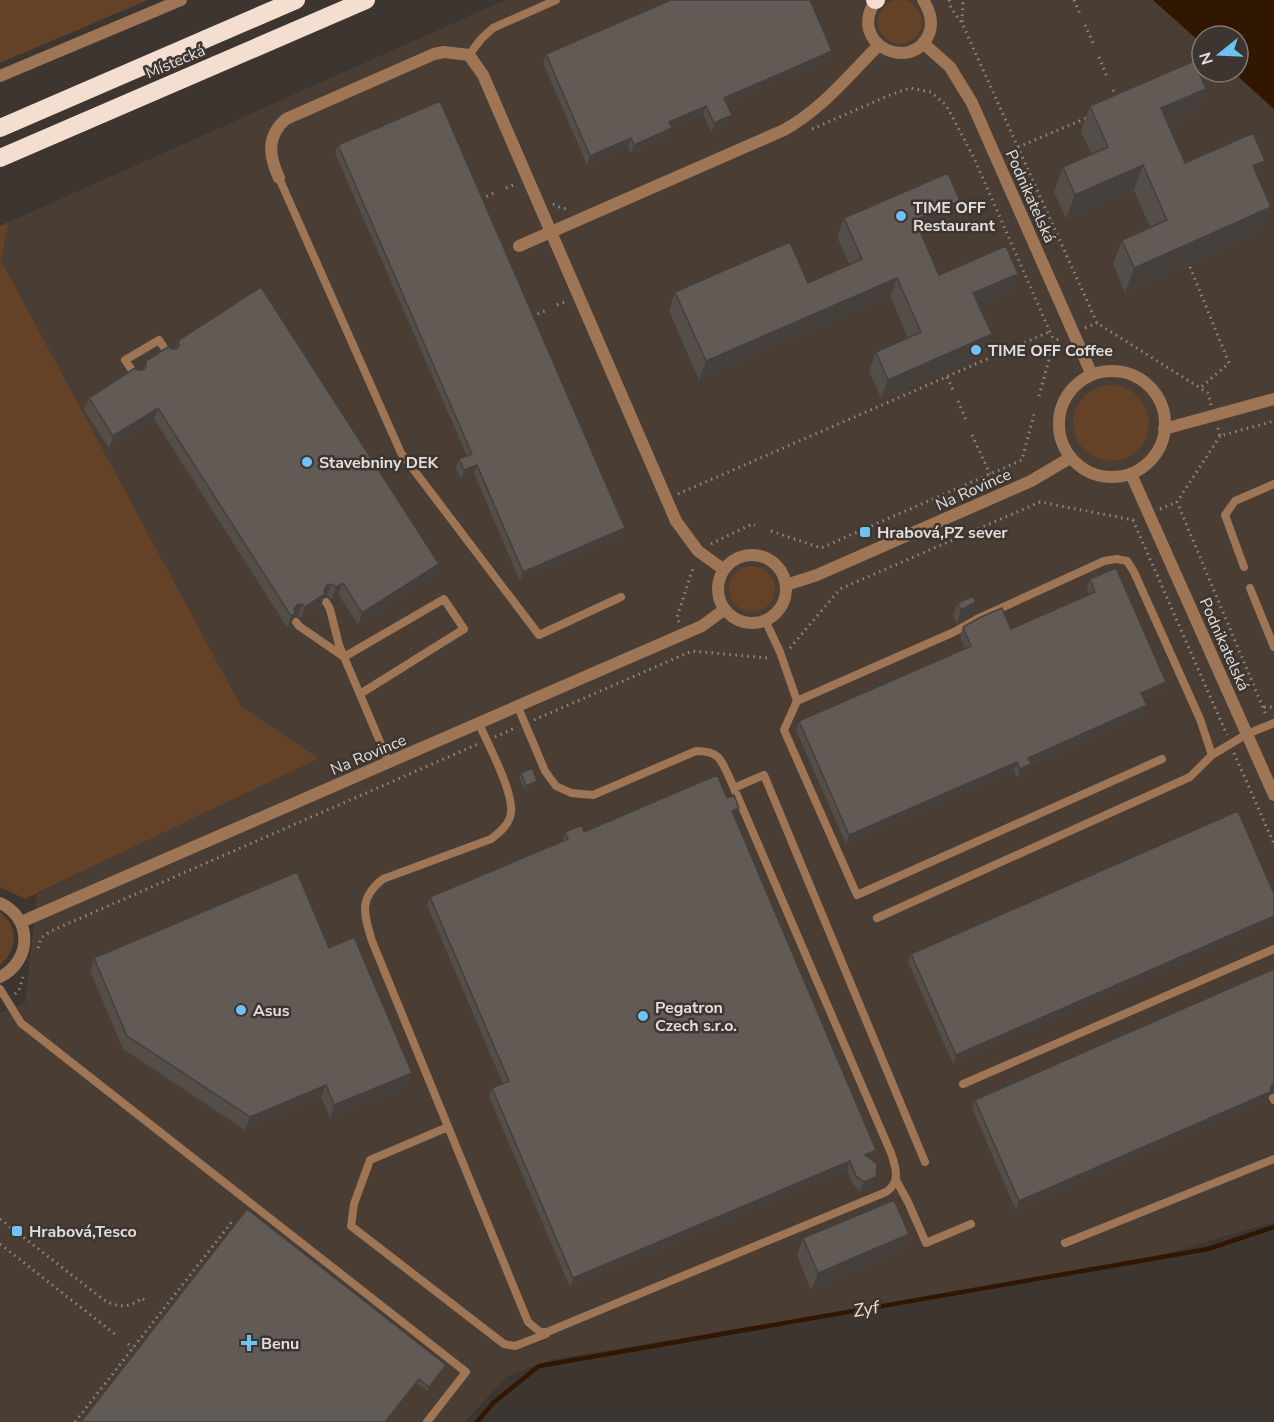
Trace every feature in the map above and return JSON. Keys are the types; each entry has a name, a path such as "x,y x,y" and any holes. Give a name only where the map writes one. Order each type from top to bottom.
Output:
{"highway":[{"name":"Místecká","path":"0,128 296,0"},
{"name":"Místecká","path":"0,158 366,0"}],"street":[{"path":"0,76 181,0"},
{"path":"876,0 870,9 868,18 872,38 887,51 907,53 923,43 931,26 928,8 923,0"},
{"name":"Podnikatelská","path":"923,43 950,67 972,103 1092,375"},
{"path":"519,246 784,130 806,118 879,45"},
{"path":"279,178 272,163 270,150 277,126 286,119 434,54 444,52 469,56 483,75 676,521 698,551 723,569"},
{"path":"1116,371 1138,379 1150,388 1159,400 1164,414 1164,429 1161,444 1144,466 1131,474 1109,478 1098,476 1078,466 1070,458 1060,435 1059,422 1061,409 1072,389 1092,375 1116,371"},
{"path":"1164,429 1274,399"},
{"name":"Na Rovince","path":"786,585 817,575 1031,481 1070,458"},
{"name":"Podnikatelská","path":"1131,474 1274,795"},
{"path":"748,554 768,558 777,565 786,585 786,596 782,606 765,621 754,623 743,622 724,609 717,590 723,569 738,557 748,554"},
{"name":"Na Rovince","path":"21,922 702,626 724,609"},
{"path":"0,903 13,911 25,932 23,953 11,971 0,977"}],"lane":[{"path":"469,56 481,39 493,28 556,0"},
{"path":"279,178 401,453 539,635 621,597"},
{"path":"136,376 125,360 159,340 169,355"},
{"path":"1245,567 1225,514 1235,501 1274,484"},
{"path":"1162,759 857,895 784,730 797,701 954,632 977,619 1104,561 1117,559 1127,561 1134,572 1200,719 1212,755"},
{"path":"1250,588 1271,633 1274,647"},
{"path":"344,657 444,599 464,629 360,694"},
{"path":"326,602 330,609 339,645 389,763"},
{"path":"765,621 780,652 797,701"},
{"path":"296,622 344,657"},
{"path":"448,1127 370,1160 354,1204 351,1226 504,1344 515,1346 886,1192 892,1188 897,1174 891,1153 734,788 718,756 709,751 696,751 592,795 571,793 556,786 544,771 518,707"},
{"path":"877,918 1190,777 1212,755 1247,734 1272,723"},
{"path":"479,724 508,791 511,812 504,828 491,839 383,879 374,886 364,904 364,916 372,941 528,1322 540,1332 555,1330"},
{"path":"734,788 764,775 926,1162"},
{"path":"963,1084 1274,949"},
{"path":"0,988 21,1023 466,1372 427,1422"},
{"path":"1065,1243 1274,1159"},
{"path":"896,1180 926,1243 971,1224"}],"path":[{"path":"949,0 951,8 962,23 1098,323 1208,393 1211,405"},
{"path":"962,23 963,0"},
{"path":"1074,0 1080,14"},
{"path":"1085,25 1094,45"},
{"path":"1099,57 1107,77"},
{"path":"804,133 910,88 931,92 946,105 961,130 1054,341 1039,396"},
{"path":"1113,90 1119,104"},
{"path":"1018,148 1099,112"},
{"path":"506,188 521,182"},
{"path":"477,189 481,199 494,194"},
{"path":"547,197 552,204 571,209"},
{"path":"1190,267 1229,363 1200,388"},
{"path":"557,305 572,299"},
{"path":"532,316 545,311"},
{"path":"1085,328 1098,323"},
{"path":"676,494 1050,332"},
{"path":"1054,341 1063,337"},
{"path":"947,377 953,390"},
{"path":"958,401 967,422"},
{"path":"771,531 821,548 1022,460 1034,414"},
{"path":"1163,508 1177,502 1220,436 1274,421"},
{"path":"1217,427 1220,436"},
{"path":"972,435 990,474"},
{"path":"1036,493 1040,502"},
{"path":"787,649 792,647 840,589 1040,502 1133,520 1140,517"},
{"path":"1177,502 1263,707 1272,723"},
{"path":"1133,520 1274,844"},
{"path":"708,548 712,542 752,524 755,525"},
{"path":"821,548 824,554"},
{"path":"679,622 677,617 697,561"},
{"path":"835,580 840,589"},
{"path":"36,952 41,938 51,931 692,651 767,658 772,655"},
{"path":"1263,707 1274,707"},
{"path":"15,994 19,990 23,976 28,971"},
{"path":"0,1219 104,1300 122,1306 136,1303 142,1298 144,1300"},
{"path":"75,1422 234,1219"},
{"path":"0,1244 116,1335"},
{"path":"155,1309 160,1313"},
{"path":"128,1344 133,1348"}],"shaded area":[{"path":"0,0 148,0 0,63"},
{"path":"505,0 1274,0 1274,1222 1135,1263 550,1360 506,1377 465,1422 0,1422 0,1013 25,1003 37,894 318,757 241,706 1,260 9,222"},
{"path":"900,0 909,1 916,6 921,13 921,31 916,38 909,43 900,44 891,43 884,38 879,31 878,22 879,13 884,6 891,1"},
{"path":"1153,0 1274,0 1274,109 1246,84 1250,84 1250,24 1190,24 1190,33"},
{"path":"9,222 1,260 241,706 319,758 25,899 0,887 0,226"},
{"path":"1111,385 1125,388 1138,396 1146,409 1149,423 1146,437 1138,450 1125,458 1111,461 1097,458 1084,450 1076,437 1073,423 1076,409 1084,396 1097,388"},
{"path":"752,566 761,567 769,572 774,580 774,598 769,606 761,611 752,612 743,611 735,606 730,598 729,589 730,580 735,572 743,567"},
{"path":"0,912 11,924 14,938 10,952 0,965"}],"building":[{"path":"671,0 810,0 832,51 724,98 732,115 714,123 706,106 669,122 672,128 634,145 631,138 590,156 546,54"},
{"path":"1190,63 1190,84 1204,84 1206,89 1161,108 1185,163 1253,133 1265,161 1253,166 1271,207 1134,268 1122,240 1167,220 1143,165 1075,195 1063,167 1108,147 1090,106"},
{"path":"440,101 625,528 523,572 477,465 464,470 459,459 472,454 338,145"},
{"path":"948,173 960,201 915,220 939,275 1006,246 1018,274 973,293 992,334 888,380 876,352 921,332 897,278 706,361 675,292 790,242 808,283 862,259 844,218"},
{"path":"261,287 439,564 362,613 343,583 336,587 331,584 327,585 324,590 325,594 305,607 302,604 297,605 294,609 295,614 291,616 158,408 113,436 89,398 135,368 143,370 146,367 146,361 168,347 176,349 179,346 179,340"},
{"path":"1116,568 1166,682 1141,693 1147,705 1028,758 1031,764 1020,769 1017,762 849,835 799,721 971,646 963,627 981,617 1002,608 1011,629 1095,592 1090,579"},
{"path":"973,596 976,602 961,610 958,603"},
{"path":"532,768 537,781 526,786 521,773"},
{"name":"Pegatron Czech s.r.o.","path":"717,775 727,798 734,795 739,808 732,811 876,1150 865,1155 877,1164 876,1177 864,1182 856,1176 850,1161 573,1278 492,1088 509,1081 430,897 568,839 565,832 582,825 584,832"},
{"path":"1238,811 1274,894 1274,916 956,1055 911,954"},
{"name":"Asus","path":"297,872 329,948 354,937 412,1073 334,1105 326,1085 250,1117 127,1036 94,958"},
{"path":"1274,969 1274,1083 1270,1092 1019,1201 975,1100"},
{"path":"894,1200 909,1234 818,1273 803,1238"},
{"path":"247,1209 446,1365 429,1387 419,1379 385,1422 81,1422"}],"waterway":[{"name":"Zyf","path":"477,1422 493,1403 539,1366 1208,1249 1274,1227"}],"place":[{"name":"TIME OFF Restaurant","path":"901,216"},
{"name":"TIME OFF Coffee","path":"976,350"},
{"name":"Stavebniny DEK","path":"307,462"},
{"name":"Hrabová,PZ sever","path":"865,532"},
{"name":"Asus","path":"241,1010"},
{"name":"Pegatron Czech s.r.o.","path":"643,1016"},
{"name":"Hrabová,Tesco","path":"17,1231"},
{"name":"Benu","path":"249,1343"}]}
